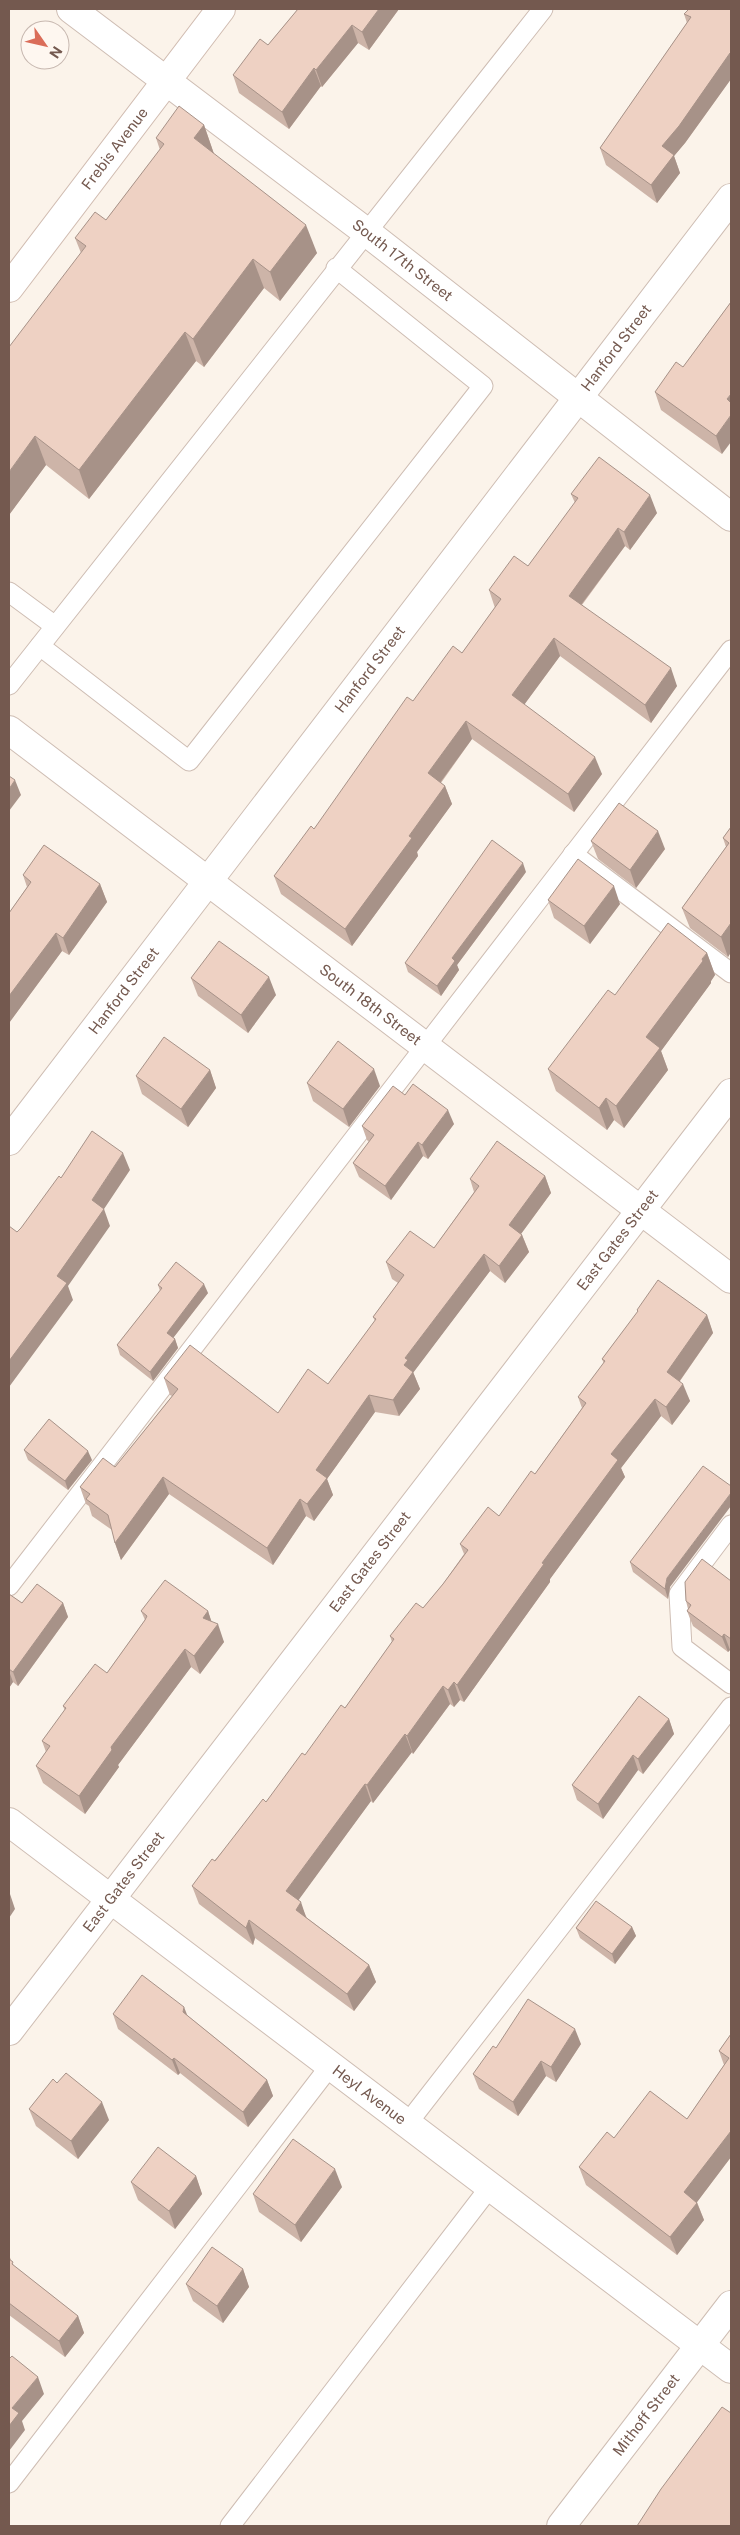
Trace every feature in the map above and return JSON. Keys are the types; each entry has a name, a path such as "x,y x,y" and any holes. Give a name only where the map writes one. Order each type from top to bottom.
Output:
{"street":[{"name":"South 17th Street","path":"71,9 366,231 731,517"},
{"name":"Frebis Avenue","path":"9,288 221,9"},
{"name":"Hanford Street","path":"9,1141 731,198"},
{"name":"South 18th Street","path":"9,730 731,1279"},
{"name":"East Gates Street","path":"9,2030 731,1093"},
{"name":"Heyl Avenue","path":"9,1822 731,2369"},
{"name":"Mithoff Street","path":"561,2526 731,2305"}],"lane":[{"path":"9,685 336,268 543,9"},
{"path":"40,646 189,761 483,386 336,268"},
{"path":"9,592 55,626"},
{"path":"9,1586 731,650"},
{"path":"573,854 731,973"},
{"path":"731,1525 679,1594 682,1647 731,1684"},
{"path":"406,2124 731,1707"},
{"path":"9,2484 330,2066"},
{"path":"230,2526 490,2187"}],"building":[{"path":"298,9 379,9 362,32 352,25 316,70 314,68 282,112 233,75 260,39 268,45"},
{"path":"689,9 731,9 731,54 679,126 662,146 674,155 651,185 600,148 691,17 684,14"},
{"path":"179,106 204,125 194,138 306,225 270,272 253,259 193,339 185,332 79,470 35,436 9,472 9,347 86,246 75,238 95,212 106,220 164,144 156,138"},
{"path":"731,302 731,394 727,399 731,403 731,415 716,436 655,392 676,362 683,367"},
{"path":"599,457 650,495 624,532 618,528 569,596 671,668 645,705 554,638 512,695 595,757 568,794 466,721 428,773 445,786 409,836 412,838 345,929 274,876 311,826 314,829 407,697 413,701 453,646 462,653 501,599 489,590 514,556 528,566 578,498 571,494"},
{"path":"9,776 15,780 9,789"},
{"path":"619,803 658,831 630,870 591,841"},
{"path":"731,827 731,923 721,937 682,908 729,843 723,838"},
{"path":"492,840 523,863 452,958 455,961 437,986 405,963"},
{"path":"44,845 100,884 63,938 56,933 9,996 9,913 31,882 23,875"},
{"path":"578,859 614,886 584,926 548,900"},
{"path":"668,923 707,953 646,1037 660,1048 616,1106 606,1098 599,1108 548,1069 608,990 615,995"},
{"path":"219,941 269,977 241,1015 191,978"},
{"path":"164,1037 210,1070 181,1109 136,1076"},
{"path":"338,1041 374,1069 343,1109 307,1083"},
{"path":"413,1084 448,1110 422,1145 418,1142 385,1186 353,1163 374,1135 362,1126 393,1086 405,1095"},
{"path":"92,1131 123,1153 92,1200 104,1209 57,1276 67,1283 9,1361 9,1226 17,1232 21,1228 59,1176 61,1178"},
{"path":"497,1141 545,1176 509,1225 522,1235 499,1266 484,1254 405,1358 408,1360 404,1365 413,1372 393,1400 369,1395 316,1470 327,1478 307,1504 300,1499 267,1548 163,1477 115,1543 108,1515 86,1499 90,1494 80,1487 103,1458 115,1467 178,1389 164,1378 190,1345 278,1413 308,1369 328,1384 376,1319 373,1317 404,1275 386,1262 410,1231 434,1248 479,1186 470,1179"},
{"path":"176,1262 204,1284 167,1333 175,1339 150,1372 117,1345 162,1288 158,1285"},
{"path":"658,1280 707,1315 667,1372 683,1384 666,1407 655,1399 611,1454 618,1460 542,1563 544,1564 457,1685 454,1682 448,1690 443,1686 407,1736 405,1734 367,1785 365,1784 286,1891 301,1902 296,1910 369,1965 347,1994 249,1920 246,1928 192,1886 212,1859 215,1861 263,1799 266,1802 302,1753 305,1755 341,1705 345,1708 394,1639 390,1636 416,1603 423,1608 443,1584 468,1550 460,1544 488,1507 499,1516 531,1471 535,1474 586,1403 578,1397 605,1361 602,1359 638,1311"},
{"path":"49,1419 88,1451 65,1481 24,1450"},
{"path":"703,1466 731,1486 731,1493 667,1578 665,1589 630,1562"},
{"path":"702,1559 731,1581 731,1639 724,1634 722,1637 687,1611 691,1605 686,1601 685,1582"},
{"path":"165,1580 208,1611 203,1618 218,1624 194,1656 185,1649 111,1747 112,1750 79,1796 36,1766 50,1746 42,1741 66,1708 63,1706 95,1664 107,1673 145,1620 147,1616 141,1611"},
{"path":"37,1584 63,1603 13,1672 9,1669 9,1594 22,1603"},
{"path":"639,1696 669,1719 638,1759 633,1755 598,1804 572,1785"},
{"path":"596,1901 632,1927 612,1954 576,1928"},
{"path":"142,1975 184,2007 183,2012 267,2080 243,2112 174,2058 172,2060 113,2014"},
{"path":"528,1999 575,2029 551,2067 541,2061 513,2102 473,2074 493,2046 496,2048"},
{"path":"731,2034 731,2131 684,2192 697,2203 670,2237 579,2167 607,2132 614,2138 650,2091 687,2119 729,2058 719,2051"},
{"path":"66,2073 102,2102 71,2141 29,2109 53,2079 57,2083"},
{"path":"293,2139 335,2169 295,2225 253,2194"},
{"path":"158,2147 196,2176 169,2211 131,2182"},
{"path":"212,2247 243,2269 217,2306 186,2284"},
{"path":"9,2259 13,2262 12,2264 78,2316 59,2341 9,2303"},
{"path":"12,2356 38,2377 12,2408 19,2413 9,2426 9,2359"},
{"path":"722,2407 731,2413 731,2526 637,2526 661,2489"}]}
